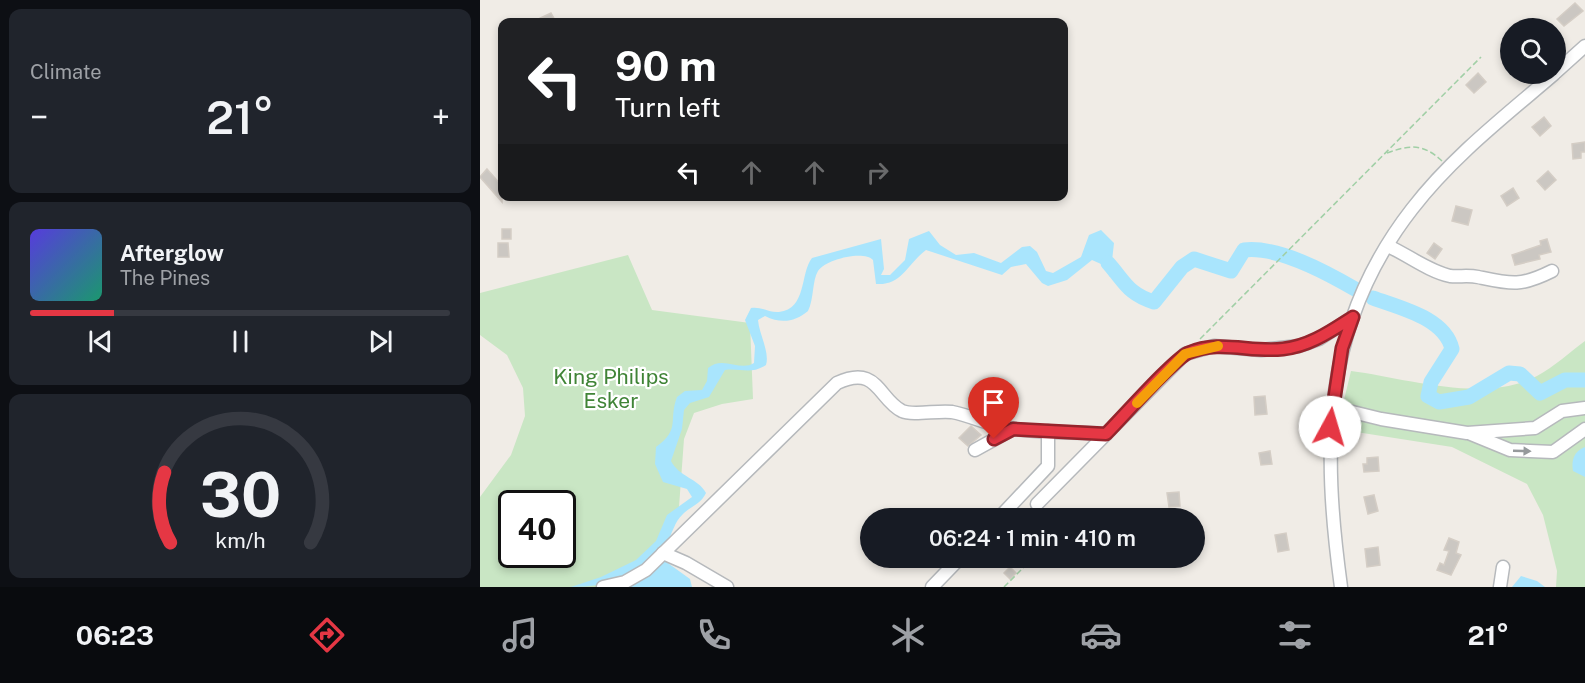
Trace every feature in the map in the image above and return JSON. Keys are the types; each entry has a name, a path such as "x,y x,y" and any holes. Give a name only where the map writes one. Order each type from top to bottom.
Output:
{"street":[{"path":"1566,63 1585,46"},
{"path":"1341,587 1330,477 1332,407 1342,348 1353,317 1367,283 1412,209 1449,168 1543,84"},
{"path":"1388,246 1431,269 1451,276 1474,276 1509,285 1525,284 1552,271"},
{"path":"1037,504 1185,354 1214,346 1261,350 1299,346 1318,339 1353,317"},
{"path":"603,587 637,576 837,383 848,378 869,380 882,388 902,411 952,412 1013,429 1106,434"},
{"path":"1332,407 1381,419 1467,433 1510,450 1553,452 1585,429"},
{"path":"1467,433 1535,428 1562,411 1585,408"},
{"path":"975,450 1013,429"},
{"path":"1009,508 1048,466 1048,431"},
{"path":"663,553 686,563 727,587"},
{"path":"1500,587 1503,567"},
{"path":"932,587 950,568"}],"path":[{"path":"1185,354 1481,57"},
{"path":"1385,153 1414,145 1427,149 1449,168"},
{"path":"1004,587 1023,568"}],"green space":[{"name":"King Philips Esker","path":"628,255 652,310 750,323 753,399 722,404 694,413 684,439 679,507 647,578 632,587 480,587 480,497 511,455 525,416 523,388 507,355 480,335 480,293"},
{"path":"1585,341 1585,587 1556,587 1557,571 1543,515 1527,484 1452,447 1337,429 1351,371 1445,387 1493,388 1516,384 1537,376"}],"water":[{"path":"1101,230 1114,243 1112,261 1121,277 1110,277 1101,264 1092,260 1067,280 1048,286 1042,283 1026,264 1011,267 1002,275 926,250 898,278 885,284 876,284 873,260 868,257 845,257 822,267 816,275 808,311 788,321 765,316 758,320 767,354 766,365 756,370 725,370 709,397 690,403 684,410 682,429 671,461 679,471 703,488 706,493 704,497 680,517 658,554 637,571 612,582 571,587 601,577 636,560 656,541 667,515 692,497 687,489 663,482 655,464 656,447 664,441 671,430 677,397 685,391 702,390 707,381 708,368 714,364 743,366 754,363 755,346 745,320 751,308 772,312 788,309 799,298 812,258 881,239 884,269 881,275 890,275 905,260 909,239 929,231 940,245 956,255 974,253 1001,263 1022,247 1030,246 1037,252 1046,271 1053,273 1081,257 1089,235"},
{"path":"1585,447 1585,477 1573,471 1572,463 1576,453"},
{"path":"665,561 690,579 692,587 622,587 646,577"},
{"path":"1521,576 1537,581 1545,587 1512,587"}],"building":[{"path":"1575,3 1583,11 1566,24 1566,18 1558,18"},
{"path":"551,13 554,18 540,18"},
{"path":"1478,73 1486,82 1474,93 1466,85"},
{"path":"1544,117 1551,126 1540,136 1532,127"},
{"path":"1585,142 1585,152 1581,152 1581,158 1573,159 1572,144"},
{"path":"487,169 498,181 498,197 480,177"},
{"path":"1548,171 1556,180 1545,190 1537,181"},
{"path":"1513,188 1519,198 1507,206 1501,196"},
{"path":"1456,206 1472,210 1468,225 1452,221"},
{"path":"502,229 511,229 511,239 502,239"},
{"path":"1547,239 1551,252 1539,255 1540,259 1515,265 1512,255 1541,245 1540,241"},
{"path":"498,243 508,243 509,257 498,257"},
{"path":"1434,243 1442,249 1435,259 1427,253"},
{"path":"1265,396 1267,414 1255,415 1254,397"},
{"path":"971,426 981,435 968,446 959,438"},
{"path":"1270,451 1272,464 1261,465 1259,453"},
{"path":"1378,457 1379,471 1364,472 1363,464 1367,464 1367,458"},
{"path":"1179,492 1180,506 1169,507 1167,493"},
{"path":"1374,495 1378,511 1368,514 1364,497"},
{"path":"1286,533 1289,550 1278,552 1275,535"},
{"path":"1449,538 1459,542 1456,553 1461,555 1451,575 1437,570 1440,563 1444,565 1449,551 1444,550"},
{"path":"1378,547 1380,565 1367,567 1365,549"},
{"path":"1011,568 1016,573 1010,579 1004,573"}],"waterway":[{"path":"1108,263 1133,291 1154,302 1182,267 1194,259 1231,271 1244,250 1272,252 1286,256 1316,268 1355,289"},
{"path":"1373,298 1420,316 1440,329 1448,338 1452,349 1431,382 1428,396 1439,402 1469,397 1509,373 1520,374 1540,393 1565,380 1585,380"}],"slow traffic":[{"path":"1137,403 1185,354 1218,346"}],"route":[{"path":"994,439 1013,429 1106,434 1185,354 1214,346 1241,346 1261,350 1299,346 1318,339 1353,317 1342,348 1330,427"}]}
